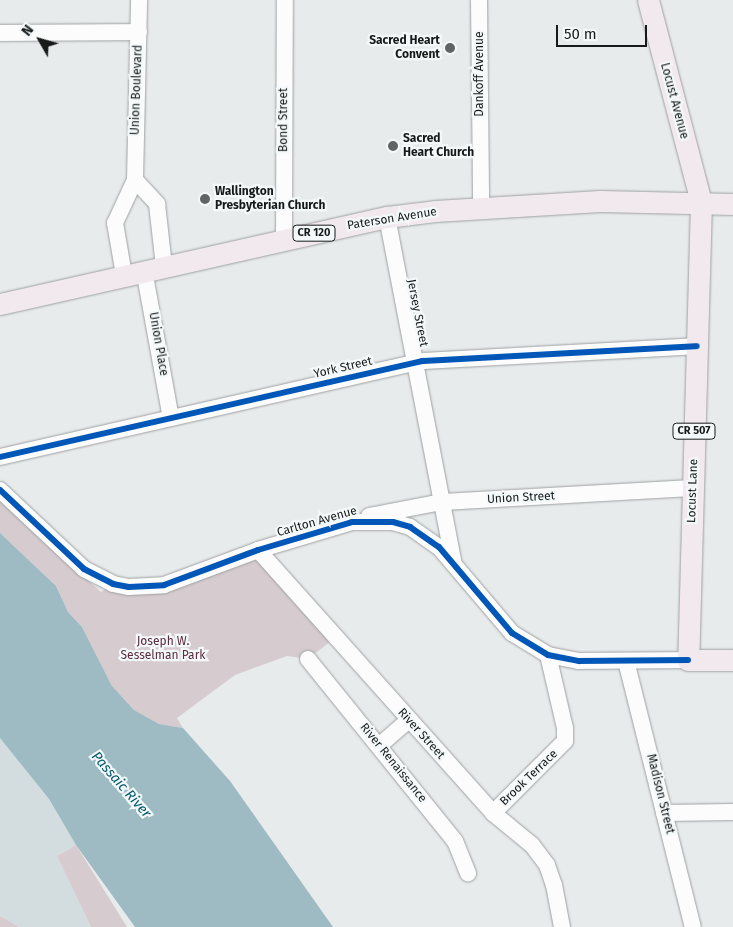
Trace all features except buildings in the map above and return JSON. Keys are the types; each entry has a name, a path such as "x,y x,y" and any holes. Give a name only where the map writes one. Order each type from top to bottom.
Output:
{"main road":[{"name":"Locust Avenue","path":"648,0 701,202"},
{"name":"Paterson Avenue","path":"0,304 387,217 480,208 600,201 733,204"},
{"name":"Locust Lane","path":"688,660 701,202"},
{"name":"Carlton Avenue","path":"688,660 733,660"}],"street":[{"name":"Union Boulevard","path":"124,275 114,223 135,180 139,0"},
{"name":"Bond Street","path":"284,0 284,239"},
{"name":"Dankoff Avenue","path":"479,0 480,208"},
{"path":"0,33 139,32"},
{"path":"135,180 157,204 154,268"},
{"name":"Jersey Street","path":"387,217 454,563"},
{"name":"Union Place","path":"154,268 171,418"},
{"name":"York Street","path":"0,457 415,363 697,346"},
{"name":"Union Street","path":"352,522 411,506 442,502 693,488"},
{"name":"Carlton Avenue","path":"0,490 84,569 113,584 148,588 164,585 258,550 352,522 376,520 410,527 440,547 512,633 548,654 579,661 688,660"},
{"name":"River Street","path":"258,550 493,813 532,845 547,865 562,927"},
{"name":"Brook Terrace","path":"493,813 565,741 565,728 548,654"},
{"name":"River Renaissance","path":"308,659 380,745 455,841 468,873"},
{"name":"Madison Street","path":"626,661 693,927"},
{"path":"380,745 409,720"},
{"path":"664,813 733,812"}],"shaded area":[{"path":"0,738 49,799 76,845 57,856 91,927 19,927 0,916"}],"green space":[{"name":"Joseph W. Sesselman Park","path":"0,500 101,592 113,584 129,587 258,550 335,638 308,659 287,656 235,675 177,718 183,728 159,724 134,710 112,686 82,627 68,612 56,586 0,533"},
{"path":"76,845 127,927 91,927 57,856"},
{"path":"0,916 19,927 0,927"}],"water":[{"name":"Passaic River","path":"0,533 56,586 68,612 82,627 112,686 134,710 159,724 183,728 230,781 333,927 135,927 76,845 49,799 0,738"}],"cycle path":[{"path":"0,457 422,361 697,346"},
{"path":"0,490 84,569 113,584 129,587 164,585 258,550 352,522 393,522 410,527 439,547 512,633 548,655 579,661 688,660"}],"place":[{"name":"Sacred Heart Convent","path":"450,48"},
{"name":"Sacred Heart Church","path":"393,146"},
{"name":"Wallington Presbyterian Church","path":"205,199"}]}
